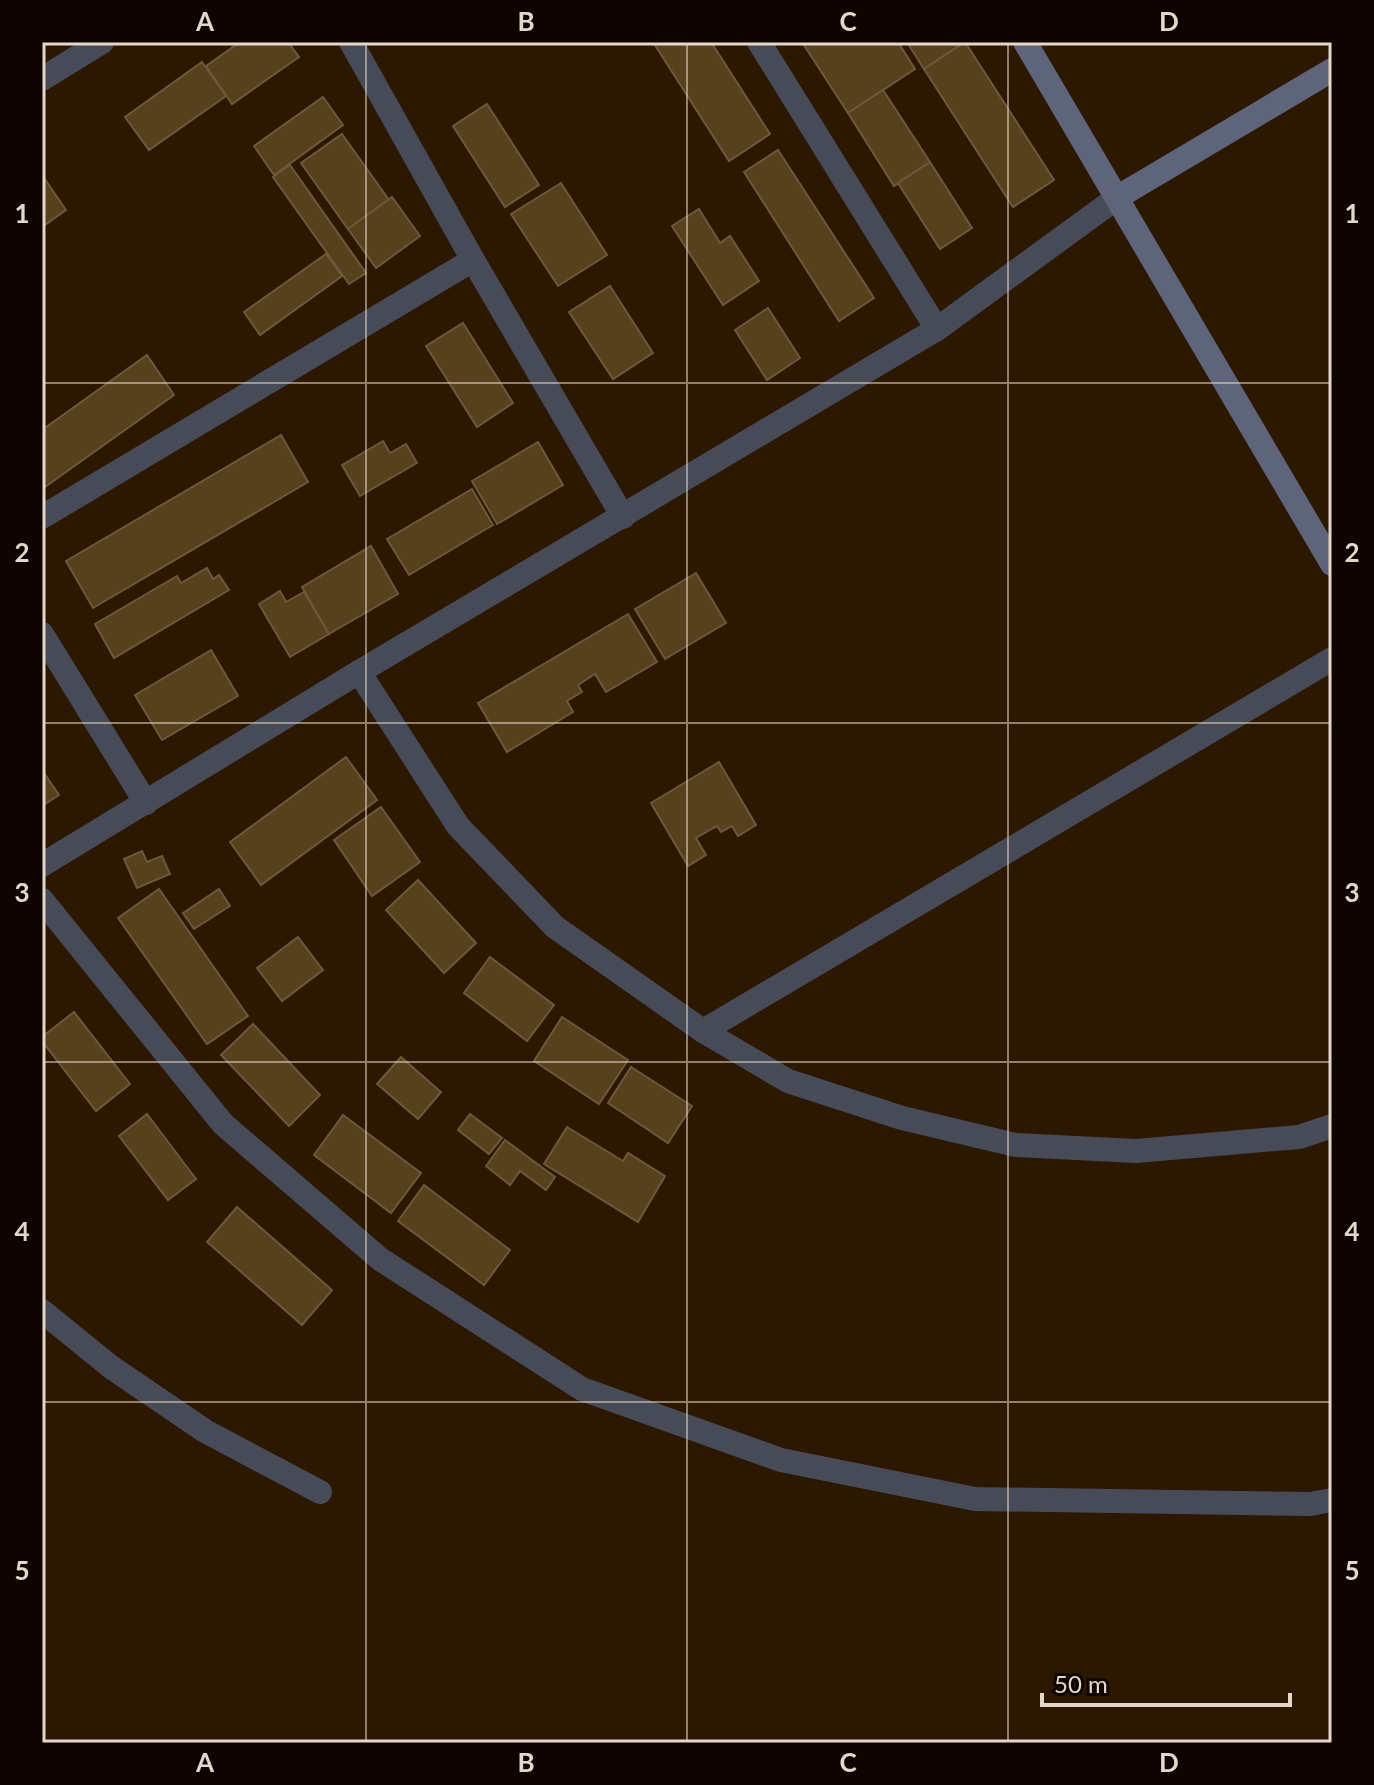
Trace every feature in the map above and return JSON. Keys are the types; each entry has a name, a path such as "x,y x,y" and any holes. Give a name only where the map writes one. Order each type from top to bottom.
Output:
{"street":[{"path":"42,79 102,42"},
{"path":"351,42 473,260 623,517"},
{"path":"759,42 937,329"},
{"path":"1025,42 1332,564"},
{"path":"42,865 359,672 937,329 1118,197 1332,70"},
{"path":"42,517 473,260"},
{"path":"42,634 146,803"},
{"path":"703,1031 1332,659"},
{"path":"359,672 458,826 555,927 703,1031 788,1081 902,1118 1016,1145 1136,1151 1299,1137 1332,1126"},
{"path":"42,900 223,1124 380,1259 582,1389 781,1460 975,1499 1310,1504 1332,1500"},
{"path":"42,1311 111,1367 205,1431 320,1492"}],"building":[{"path":"240,42 288,42 299,57 232,104 206,66"},
{"path":"653,42 711,42 770,134 729,161"},
{"path":"802,42 898,42 915,69 848,113"},
{"path":"907,42 965,42 924,69"},
{"path":"965,42 1054,180 1013,207 924,69"},
{"path":"202,62 226,96 149,150 125,117"},
{"path":"883,90 930,162 894,186 848,113"},
{"path":"323,97 343,125 274,175 254,146"},
{"path":"487,104 539,185 505,207 453,126"},
{"path":"342,134 389,200 348,229 301,163"},
{"path":"778,150 874,298 839,321 744,172"},
{"path":"930,162 972,228 940,249 898,183"},
{"path":"290,165 366,273 349,284 273,177"},
{"path":"42,175 66,210 42,227"},
{"path":"561,183 607,255 558,286 511,214"},
{"path":"392,197 420,236 376,268 348,229"},
{"path":"699,209 720,243 730,236 759,281 723,305 672,226"},
{"path":"326,254 342,276 260,335 244,312"},
{"path":"610,286 653,353 613,379 569,312"},
{"path":"768,308 800,358 767,380 735,330"},
{"path":"463,323 513,403 477,427 426,346"},
{"path":"147,355 174,395 42,489 42,430"},
{"path":"281,435 308,482 93,608 66,561"},
{"path":"383,441 390,453 406,444 417,463 360,496 342,465"},
{"path":"538,442 563,485 497,524 472,481"},
{"path":"472,489 493,525 409,575 387,539"},
{"path":"371,546 398,594 329,634 302,587"},
{"path":"207,568 213,579 219,575 229,590 114,658 95,624 177,576 181,583"},
{"path":"696,573 726,623 665,659 635,609"},
{"path":"280,591 286,602 304,592 329,634 290,657 259,604"},
{"path":"628,614 657,662 606,692 595,674 578,685 582,692 567,701 573,712 507,752 478,703"},
{"path":"211,650 238,696 162,740 135,695"},
{"path":"346,757 377,800 261,885 230,842"},
{"path":"719,762 756,825 738,836 732,826 721,832 717,826 696,838 706,855 688,866 651,803"},
{"path":"42,770 59,795 42,806"},
{"path":"381,807 420,862 372,896 334,840"},
{"path":"142,851 147,862 162,856 170,874 137,888 124,859"},
{"path":"418,880 476,943 444,973 386,910"},
{"path":"159,889 248,1016 207,1044 118,918"},
{"path":"219,889 230,906 194,929 183,913"},
{"path":"298,937 323,970 282,1001 257,968"},
{"path":"490,957 554,1005 527,1041 464,993"},
{"path":"74,1012 130,1084 96,1111 42,1041 42,1037"},
{"path":"562,1017 628,1060 599,1104 534,1061"},
{"path":"253,1024 320,1095 289,1126 221,1055"},
{"path":"401,1057 441,1092 418,1119 377,1084"},
{"path":"631,1067 692,1106 668,1143 608,1103"},
{"path":"147,1114 196,1179 168,1200 119,1136"},
{"path":"470,1114 502,1138 489,1154 458,1130"},
{"path":"343,1115 421,1173 391,1213 314,1155"},
{"path":"567,1127 623,1161 628,1153 665,1176 638,1222 544,1164"},
{"path":"505,1140 555,1177 546,1190 520,1171 510,1185 486,1166"},
{"path":"424,1185 510,1250 484,1285 398,1221"},
{"path":"237,1207 332,1290 302,1325 207,1242"}]}
